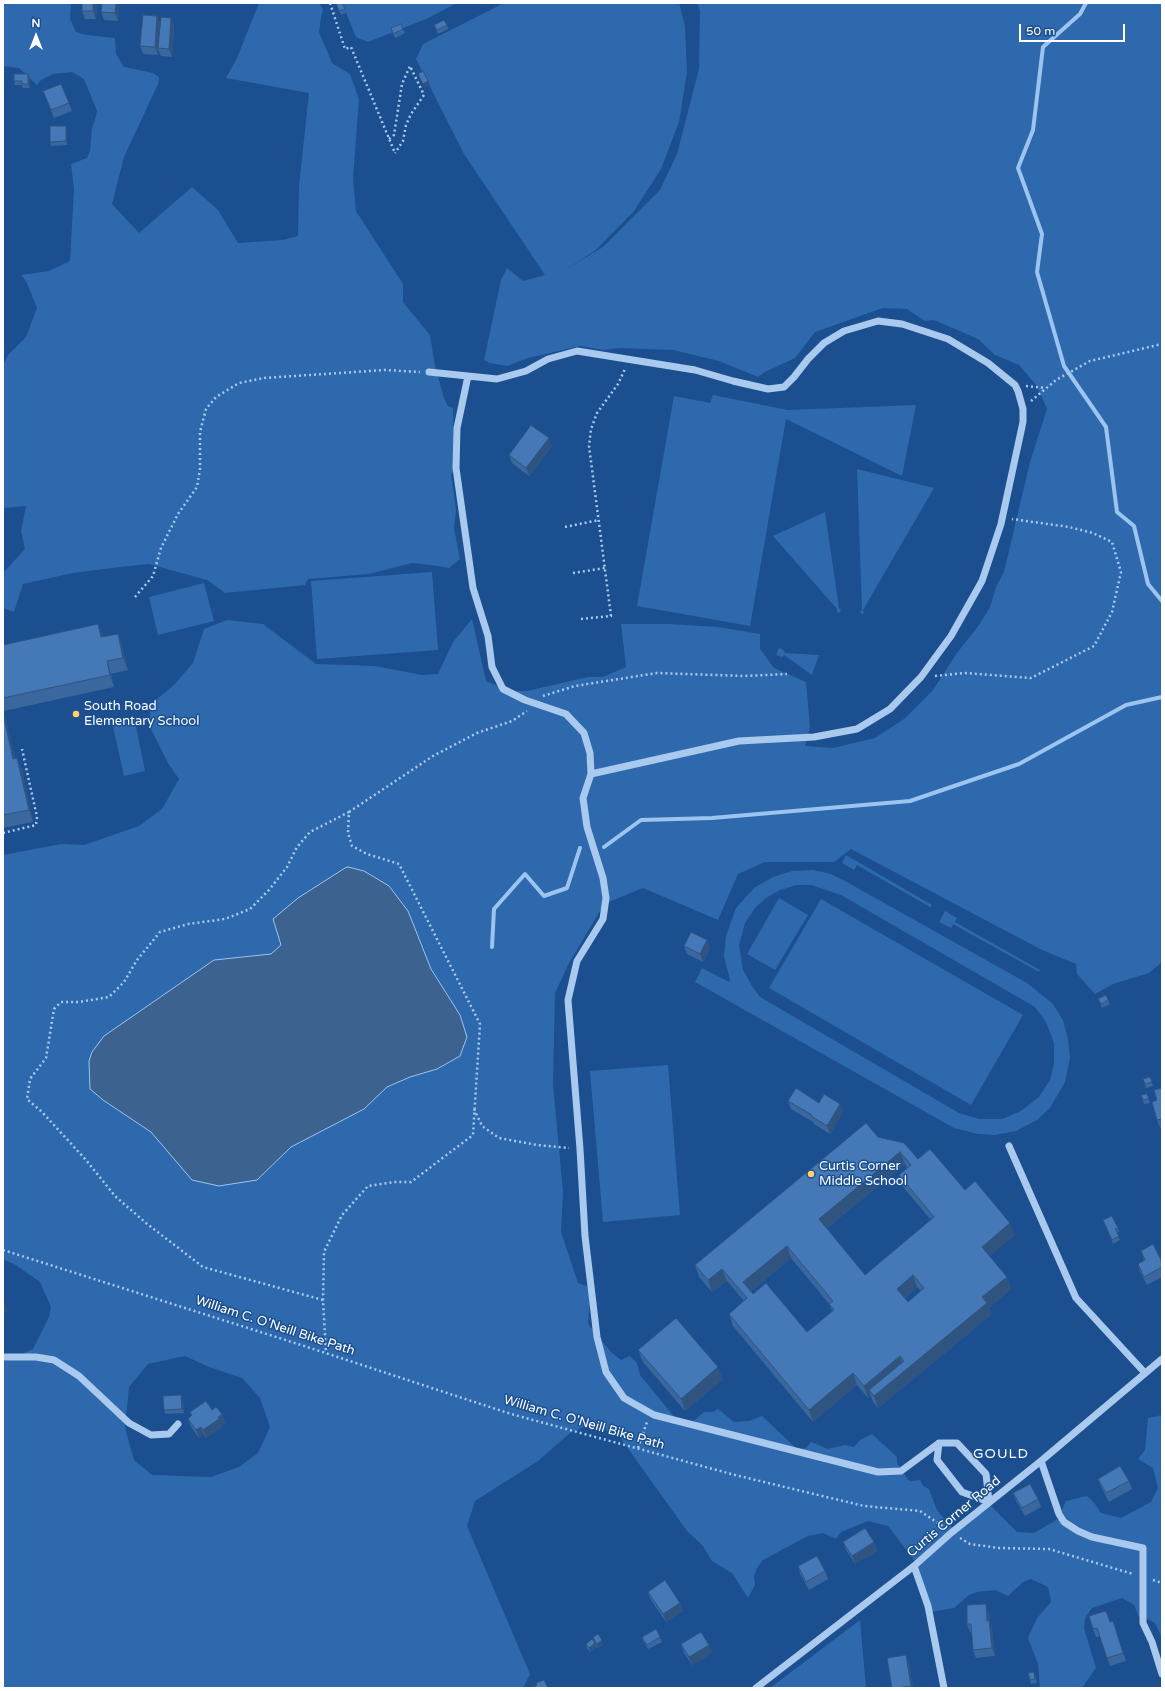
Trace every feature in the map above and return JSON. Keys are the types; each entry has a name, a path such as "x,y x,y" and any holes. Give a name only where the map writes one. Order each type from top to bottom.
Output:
{"street":[{"path":"429,372 497,379 526,371 548,359 577,351 695,370 768,389 784,387 824,343 844,331 878,321 902,324 948,339 988,363 1015,385 1023,409 1023,422 1002,517 982,581 951,636 921,677 890,709 857,729 814,737 739,741 591,774"},
{"path":"468,376 457,428 456,468 473,588 488,636 492,667 503,689 525,700 566,714 584,733 590,753 591,774 583,798 587,827 603,878 606,898 603,919 577,961 568,1000 586,1244 597,1337 606,1372 624,1398 651,1412 878,1472 901,1471 939,1443 957,1443 986,1474 989,1502 962,1492 937,1460 939,1443"},
{"path":"1009,1146 1076,1298 1145,1373"},
{"path":"3,1357 36,1357 54,1360 79,1376 129,1423 151,1434 169,1434 178,1424"},
{"name":"Curtis Corner Road","path":"756,1688 914,1566 951,1533 1041,1461 1162,1359"},
{"path":"1041,1461 1059,1514 1064,1522 1078,1531 1092,1537 1143,1548 1143,1624 1152,1642 1162,1674"},
{"path":"914,1566 928,1606 944,1688"}],"path":[{"path":"330,3 345,49 351,47 389,140 395,153 403,141 406,125 411,114 424,95 410,66 402,84 394,135 389,140"},
{"path":"1023,409 1056,380 1090,361 1162,344"},
{"path":"581,619 611,616 589,446 591,429 597,413 618,384 629,359"},
{"path":"135,597 153,576 161,548 178,514 197,487 200,469 200,432 206,409 216,397 239,383 264,378 385,370 429,372"},
{"path":"1015,385 1046,388"},
{"path":"921,677 965,673 1031,678 1094,646 1112,612 1121,572 1112,542 1093,533 1069,527 1002,517"},
{"path":"564,527 599,520"},
{"path":"573,573 605,568"},
{"path":"538,697 575,686 657,673 744,676 787,674"},
{"path":"323,1300 203,1267 146,1223 115,1196 86,1160 42,1112 27,1099 30,1079 46,1058 54,1009 61,1002 79,1002 109,997 124,982 137,960 160,932 188,924 225,919 250,909 270,890 287,867 297,847 310,832 349,812 433,756 477,733 512,721 538,705"},
{"path":"3,833 36,825 37,817 22,750"},
{"path":"326,1353 323,1300 324,1252 342,1215 368,1186 395,1182 411,1182 473,1135 480,1024 399,864 367,854 352,846 348,833 349,812"},
{"path":"474,1108 482,1126 499,1138 537,1145 580,1149"},
{"name":"William C. O'Neill Bike Path","path":"3,1250 326,1353 511,1414 735,1475 864,1506 920,1511 936,1520 951,1533 970,1544 999,1548 1049,1549 1162,1583"},
{"path":"638,1448 651,1412"}],"shaded area":[{"path":"3,3 71,3 70,19 76,32 86,35 115,38 116,54 124,67 153,73 159,77 158,84 124,157 112,204 139,233 192,187 218,210 238,243 283,240 298,236 299,186 309,93 226,78 237,58 259,3 319,3 323,10 319,32 332,63 350,74 359,99 353,179 356,211 403,284 403,302 430,335 435,366 444,398 448,406 453,408 454,472 451,474 456,510 454,528 460,559 449,568 412,563 369,574 308,579 305,585 225,593 207,580 149,564 73,573 23,584 14,612 3,608 3,573 25,549 21,531 26,506 3,508 3,366 8,355 26,337 37,308 26,281 21,275 49,271 70,261 74,189 71,164 87,158 90,151 92,128 97,111 84,79 72,72 53,74 41,80 37,85 19,68 3,66"},
{"path":"342,3 457,3 426,19 368,42 356,37"},
{"path":"504,3 679,3 685,26 687,72 679,122 661,169 634,211 596,250 565,270 603,247 660,190 677,154 699,69 700,11 697,3 1162,3 1162,960 1160,964 1149,973 1113,984 1095,994 1077,974 1076,964 1042,950 851,849 834,862 765,862 738,874 718,920 643,888 604,904 569,963 555,993 553,1084 563,1192 561,1232 578,1283 587,1286 590,1297 588,1324 611,1352 621,1360 630,1356 637,1363 640,1375 676,1419 691,1423 704,1412 713,1412 718,1409 734,1422 749,1421 762,1416 798,1450 806,1448 811,1442 828,1449 845,1445 854,1447 860,1440 872,1434 897,1457 897,1463 908,1480 920,1480 923,1486 929,1489 937,1510 954,1530 989,1504 1017,1532 1034,1533 1058,1519 1066,1501 1087,1496 1101,1513 1121,1518 1151,1502 1158,1488 1153,1468 1138,1459 1145,1450 1148,1418 1162,1415 1162,1638 1155,1623 1146,1618 1139,1617 1134,1605 1122,1598 1092,1608 1085,1618 1084,1628 1096,1668 1082,1688 1040,1688 1038,1664 1028,1638 1037,1618 1051,1602 1048,1587 1031,1579 1023,1582 1008,1596 995,1590 977,1592 969,1595 954,1608 931,1612 915,1569 914,1560 888,1526 868,1521 841,1532 836,1539 823,1533 808,1536 763,1560 757,1568 754,1576 755,1585 748,1598 732,1573 712,1561 703,1546 687,1531 619,1436 591,1424 570,1433 538,1461 475,1501 467,1526 530,1674 523,1688 3,1688 3,1360 6,1361 33,1349 49,1317 51,1307 40,1282 14,1264 3,1259 3,855 61,844 84,845 139,826 162,809 179,779 168,763 149,725 151,704 174,685 193,663 204,629 227,620 263,624 316,664 375,666 422,675 438,674 453,642 472,619 486,681 509,691 527,691 588,677 603,677 626,667 621,624 670,624 718,627 760,634 760,649 774,668 806,682 810,727 805,746 833,748 875,738 904,719 933,690 990,607 996,587 1004,572 1030,462 1047,409 1037,386 1019,365 995,355 978,339 934,320 925,321 907,309 883,308 815,332 795,358 765,372 758,377 719,361 673,350 620,348 604,350 580,346 528,358 507,366 490,363 484,360 501,280 507,268 523,281 545,275 464,154 416,59 423,44","holes":["408,911 431,969 460,1015 437,1069 410,1077 387,1087 364,1109 291,1147 257,1180 192,1180 151,1132 103,1100 91,1089 214,960 271,954 281,945","185,1356 209,1367 242,1378 260,1398 270,1427 258,1453 239,1467 211,1477 152,1475 134,1460 125,1428 129,1387 148,1364"]},
{"path":"713,395 788,410 916,405 902,476 786,419 750,626 637,606 674,396 710,403"},
{"path":"857,469 934,488 863,610 864,613 862,614 860,612 862,610"},
{"path":"825,512 839,608 841,610 839,613 773,536"},
{"path":"432,572 438,650 317,659 311,581"},
{"path":"204,583 214,621 158,635 149,597"},
{"path":"779,648 785,651 784,653 819,655 812,675 784,655 782,657 776,655"},
{"path":"134,717 145,771 124,776 112,722"},
{"path":"846,855 932,905 930,907 857,865 854,870 842,863"},
{"path":"348,867 364,871 389,886 408,911 431,969 460,1015 467,1037 460,1056 437,1069 410,1077 387,1087 364,1109 291,1147 257,1180 219,1186 192,1180 151,1132 103,1100 90,1089 89,1061 92,1052 104,1036 214,960 271,954 281,945 273,919 298,898"},
{"path":"813,870 831,874 845,881 1027,983 1052,1003 1063,1020 1068,1039 1070,1058 1065,1082 1050,1108 1037,1120 1016,1131 995,1135 978,1134 954,1128 695,982 702,968 729,982 730,980 724,956 726,936 736,908 754,888 773,877 792,871","holes":["797,885 811,885 841,895 1035,1007 1046,1022 1054,1043 1054,1064 1050,1080 1039,1097 1021,1111 1002,1119 979,1119 959,1113 760,997 743,970 739,945 745,923 755,908 766,898 780,890"]},
{"path":"779,898 808,915 775,970 747,954"},
{"path":"821,899 1023,1015 971,1105 769,988"},
{"path":"945,911 957,918 955,922 1040,970 1039,972 953,924 951,928 939,922"},
{"path":"668,1065 680,1215 603,1222 590,1071"},
{"path":"860,1620 866,1688 770,1688"}],"building":[{"path":"82,3 93,3 93,11 82,11"},
{"path":"102,3 116,3 115,13 101,12"},
{"path":"336,3 342,3 345,9 339,11"},
{"path":"143,15 157,16 155,47 140,46"},
{"path":"161,17 171,18 169,49 158,48"},
{"path":"444,20 447,25 437,30 434,25"},
{"path":"401,24 403,29 393,34 391,28"},
{"path":"423,71 428,81 423,84 418,74"},
{"path":"14,74 28,74 28,84 22,84 22,81 14,81"},
{"path":"61,84 69,103 51,110 43,91"},
{"path":"50,126 66,126 66,141 50,142"},
{"path":"531,425 549,438 526,468 509,455"},
{"path":"98,624 101,637 118,634 123,658 107,661 110,675 3,698 3,645"},
{"path":"3,713 13,759 17,758 29,810 3,815"},
{"path":"691,932 707,940 700,954 684,946"},
{"path":"1106,995 1108,1000 1101,1004 1098,999"},
{"path":"1150,1077 1152,1082 1145,1084 1143,1079"},
{"path":"796,1088 819,1103 824,1094 840,1104 827,1126 788,1101"},
{"path":"1162,1088 1162,1119 1157,1120 1152,1102 1157,1100 1154,1090"},
{"path":"1147,1094 1149,1099 1143,1100 1141,1095"},
{"path":"866,1123 878,1137 904,1143 918,1159 930,1149 965,1190 975,1181 1010,1223 982,1247 1007,1277 982,1297 987,1303 874,1396 869,1390 904,1361 900,1356 864,1386 853,1373 809,1410 729,1314 747,1298 722,1269 708,1280 695,1265","holes":["900,1152 911,1165 899,1175 934,1217 865,1275 819,1219","787,1246 833,1301 829,1304 834,1310 807,1332 766,1283 753,1294 743,1282","913,1275 924,1288 908,1302 897,1289"]},
{"path":"1112,1216 1118,1228 1115,1229 1119,1236 1112,1240 1103,1220"},
{"path":"1153,1244 1162,1262 1162,1267 1144,1277 1138,1264 1145,1260 1141,1251"},
{"path":"676,1318 718,1367 681,1399 638,1350"},
{"path":"181,1395 182,1409 164,1410 163,1396"},
{"path":"206,1401 212,1410 216,1407 222,1414 218,1417 219,1419 203,1430 201,1427 196,1430 188,1419 192,1415 190,1412"},
{"path":"1120,1466 1129,1481 1106,1493 1098,1479"},
{"path":"1030,1484 1038,1499 1022,1508 1013,1493"},
{"path":"865,1528 874,1542 852,1556 843,1542"},
{"path":"817,1556 825,1571 806,1582 798,1566"},
{"path":"665,1580 680,1603 663,1614 648,1592"},
{"path":"986,1604 987,1621 989,1620 992,1648 973,1650 971,1624 967,1624 967,1605"},
{"path":"1106,1611 1110,1622 1113,1621 1123,1653 1107,1658 1097,1628 1093,1629 1089,1616"},
{"path":"656,1629 660,1637 647,1645 642,1637"},
{"path":"701,1632 709,1645 689,1657 681,1644"},
{"path":"598,1634 602,1640 597,1644 593,1637"},
{"path":"592,1639 595,1643 589,1648 586,1644"},
{"path":"906,1655 911,1686 892,1688 887,1658"},
{"path":"1034,1672 1035,1679 1030,1680 1028,1673"},
{"path":"544,1680 548,1688 532,1688 537,1685 536,1683"}],"waterway":[{"path":"1086,3 1080,14 1043,47 1033,130 1018,168 1042,234 1037,272 1064,366 1106,427 1117,512 1134,526 1148,584 1162,601"},
{"path":"604,847 641,820 712,818 910,801 1019,764 1126,705 1162,697"},
{"path":"492,947 494,909 525,874 544,896 567,888 580,848"}],"place":[{"name":"South Road Elementary School","path":"76,714"},
{"name":"Curtis Corner Middle School","path":"811,1174"}],"district":[{"name":"GOULD","path":"1001,1454"}]}
